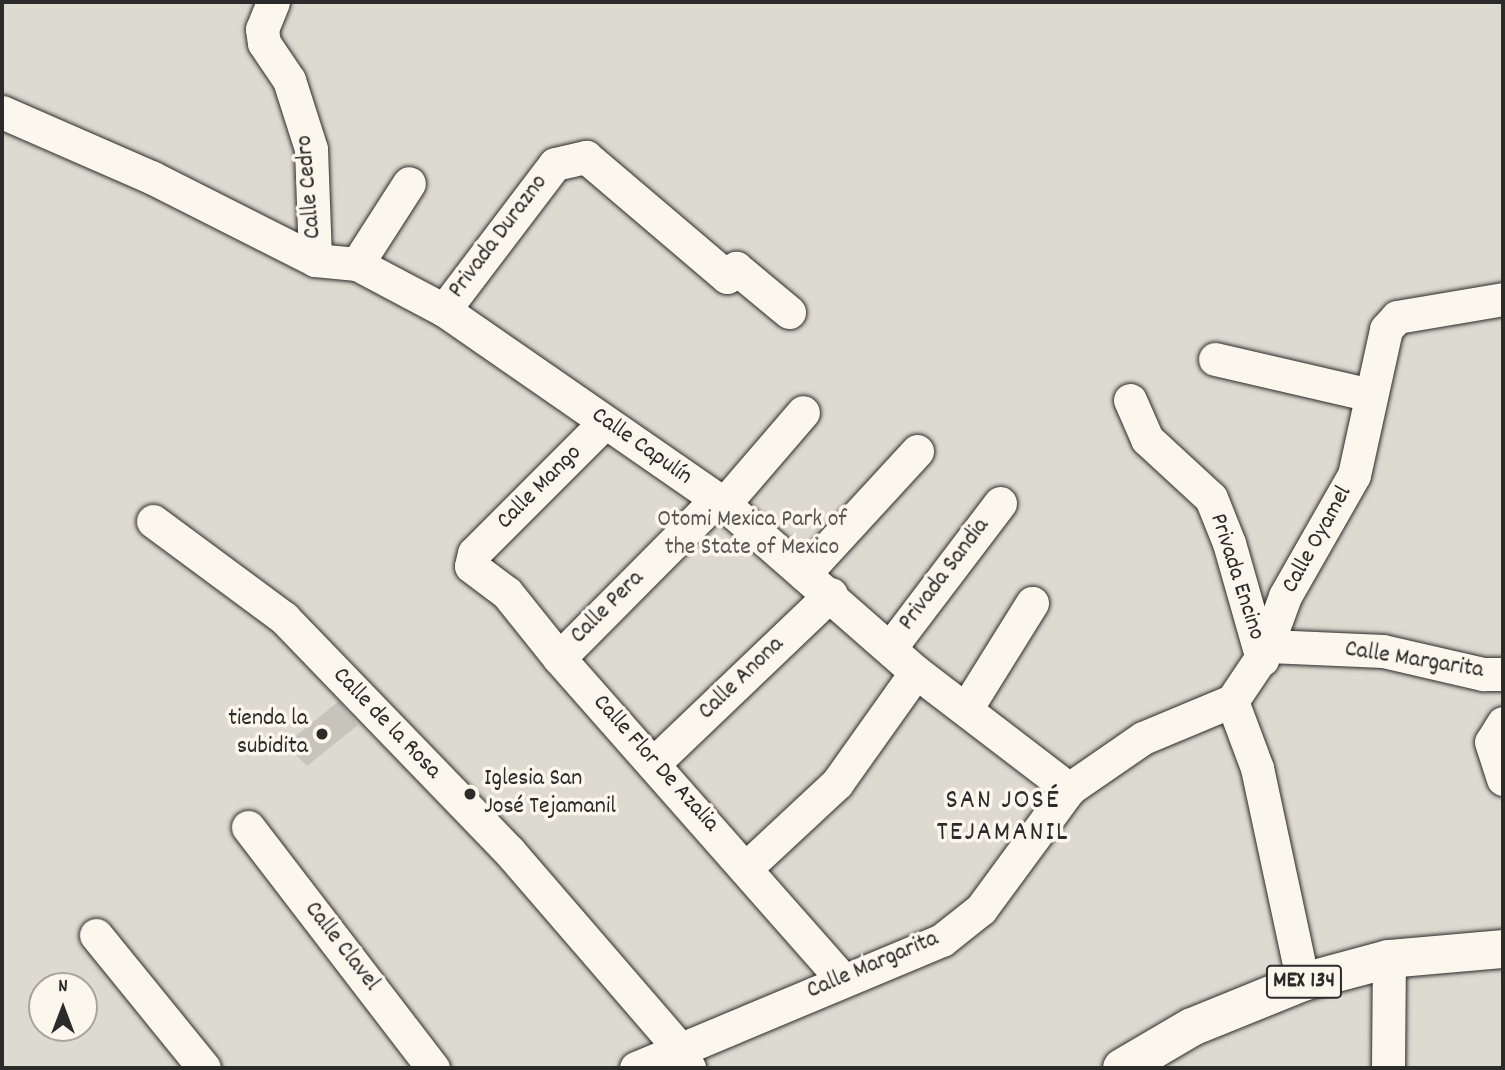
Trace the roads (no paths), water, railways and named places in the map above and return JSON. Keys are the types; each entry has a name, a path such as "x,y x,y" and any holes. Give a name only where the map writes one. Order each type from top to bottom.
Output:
{"main road":[{"name":"MEX 134","path":"1122,1068 1192,1027 1303,982 1389,959 1503,949"}],"street":[{"name":"Calle Cedro","path":"273,2 262,29 264,43 289,80 311,149 315,260"},
{"path":"2,112 151,177 315,260"},
{"name":"Privada Durazno","path":"444,310 555,164 586,157 727,277 736,268 789,312"},
{"path":"357,264 409,183"},
{"name":"Calle Capulín","path":"315,260 357,264 444,310 720,502 831,594 916,672 1069,789"},
{"name":"Calle Oyamel","path":"1262,659 1285,596 1354,475 1386,330 1397,317 1503,299"},
{"path":"1215,359 1371,395"},
{"name":"Privada Encino","path":"1130,400 1147,439 1211,498 1229,543 1262,659"},
{"name":"Calle Pera","path":"559,658 720,502 803,412"},
{"name":"Calle Mango","path":"474,553 605,422"},
{"path":"804,574 917,451"},
{"name":"Privada Sandia","path":"890,648 1000,503"},
{"name":"Calle de la Rosa","path":"153,521 284,618 509,851 683,1058"},
{"name":"Calle Flor De Azalia","path":"474,553 471,566 507,593 559,658 747,867 842,979"},
{"name":"Calle Anona","path":"653,764 831,594"},
{"path":"966,709 1032,603"},
{"name":"Calle Margarita","path":"1262,659 1269,646 1363,649 1483,674 1503,674"},
{"path":"1262,659 1232,701 1258,768 1303,982"},
{"path":"747,867 837,783 916,672"},
{"name":"Calle Margarita","path":"636,1068 683,1058 842,979 942,940 981,909 1069,789 1143,738 1232,701"},
{"path":"1503,723 1491,742 1503,779"},
{"name":"Calle Clavel","path":"248,827 433,1068"},
{"path":"96,935 204,1068"},
{"path":"1388,1068 1389,959"}],"place":[{"name":"tienda la subidita","path":"322,734"},
{"name":"Iglesia San José Tejamanil","path":"470,794"}],"district":[{"name":"SAN JOSÉ TEJAMANIL","path":"1003,818"}],"park label":[{"name":"Otomi Mexica Park of the State of Mexico","path":"752,535"}]}
